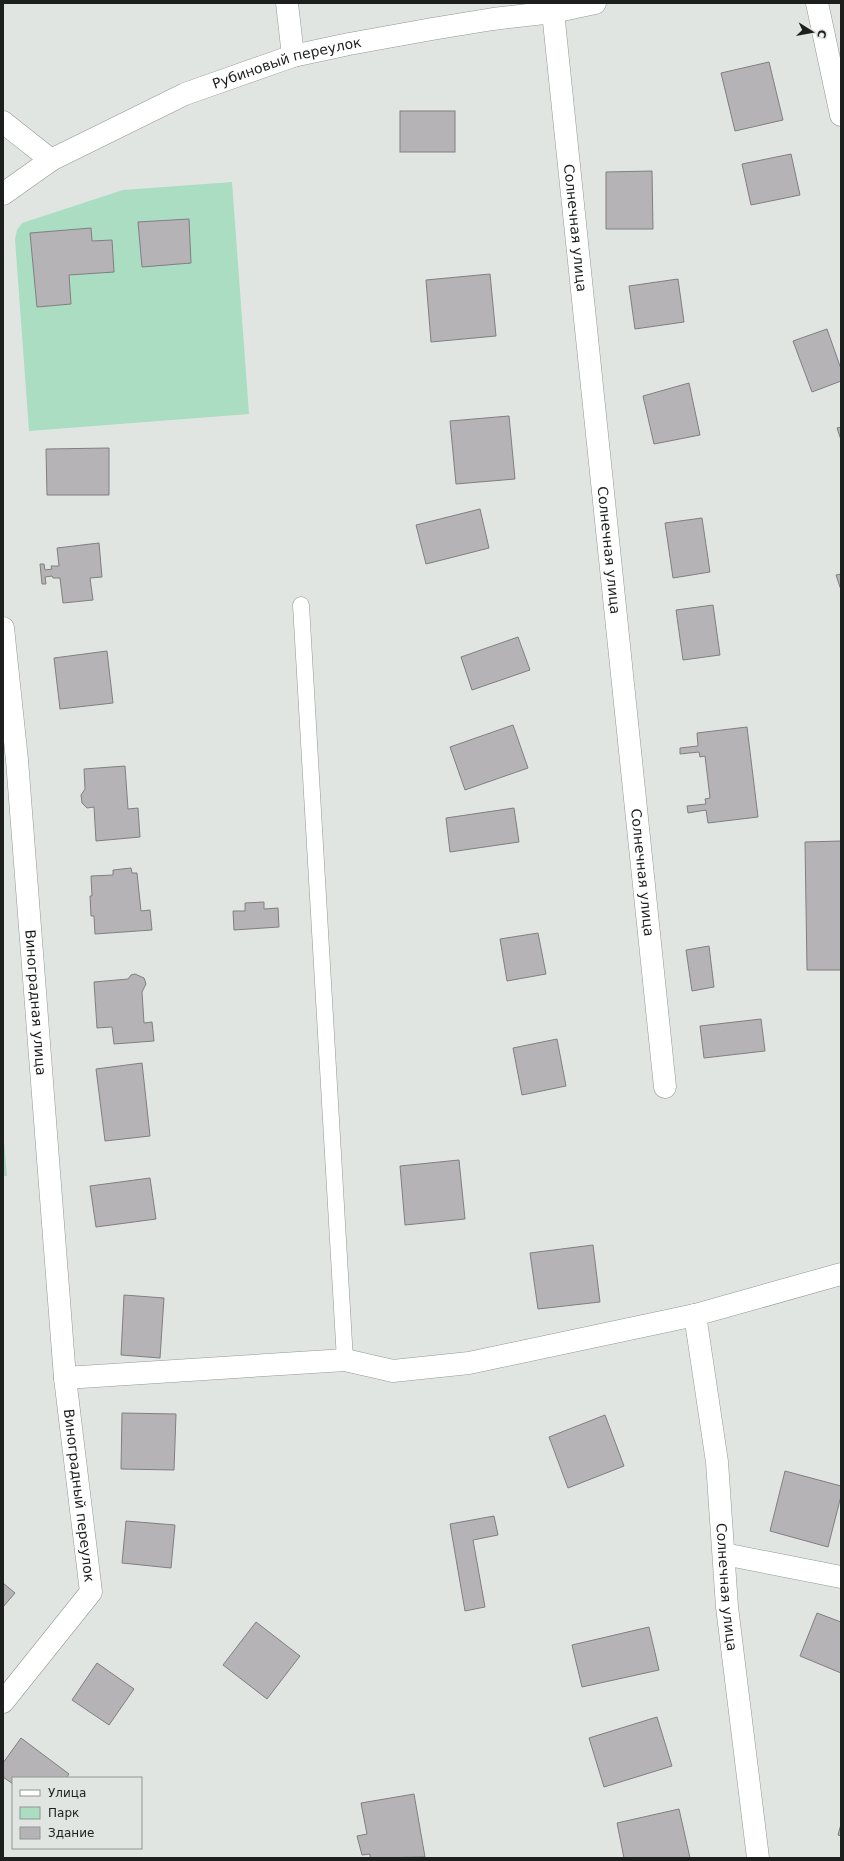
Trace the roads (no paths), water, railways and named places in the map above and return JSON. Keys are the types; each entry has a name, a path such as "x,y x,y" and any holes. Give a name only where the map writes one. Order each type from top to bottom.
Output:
{"street":[{"path":"287,3 293,56"},
{"name":"Рубиновый переулок","path":"3,194 50,160 184,94 293,56 492,11 553,12 595,3"},
{"path":"817,3 841,115"},
{"name":"Солнечная улица","path":"553,12 665,1087"},
{"path":"3,122 50,160"},
{"name":"Виноградная улица","path":"3,628 17,760 65,1378"},
{"path":"65,1378 345,1360 393,1371 469,1363 695,1316 841,1274"},
{"name":"Солнечная улица","path":"695,1316 717,1462 727,1607 758,1858"},
{"name":"Виноградный переулок","path":"3,1702 91,1592 65,1378"},
{"path":"724,1554 841,1577"}],"lane":[{"path":"301,605 345,1360"}]}
